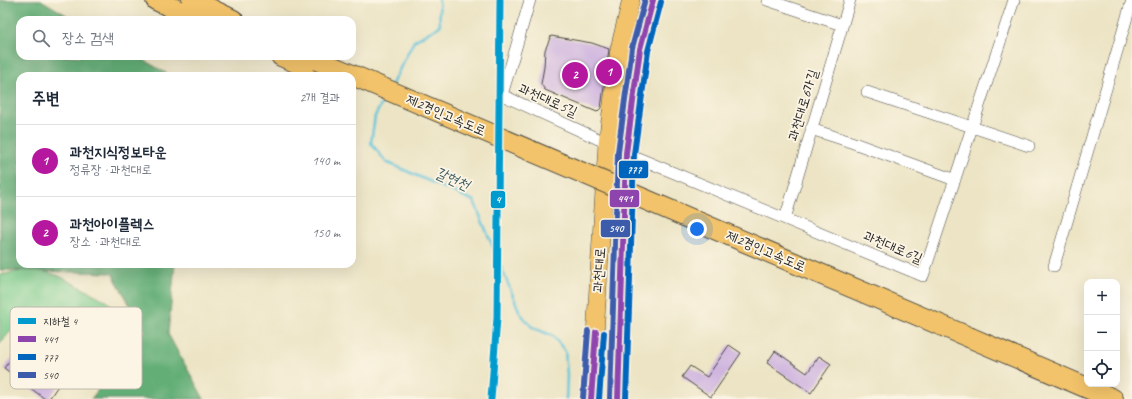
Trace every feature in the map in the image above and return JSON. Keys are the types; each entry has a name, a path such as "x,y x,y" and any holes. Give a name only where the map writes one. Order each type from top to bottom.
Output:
{"highway":[{"path":"156,0 190,16"},
{"path":"192,0 225,16"},
{"name":"제2경인고속도로","path":"297,60 317,65 333,72"},
{"name":"제2경인고속도로","path":"356,82 969,344 1084,399"},
{"name":"제2경인고속도로","path":"356,88 969,344 1113,399"}],"main road":[{"name":"과천대로","path":"592,399 607,143 619,49 631,0"},
{"name":"과천대로","path":"618,399 626,153 640,50 653,0"}],"street":[{"name":"과천대로5길","path":"530,0 502,96 607,143"},
{"path":"767,0 842,25"},
{"name":"과천대로6가길","path":"785,219 850,0"},
{"name":"과천대로6길","path":"626,153 923,276 1014,0"},
{"path":"1054,266 1132,0"},
{"path":"867,92 1029,146"},
{"path":"811,129 955,180"}],"green space":[{"path":"0,0 41,0 68,16 16,16 16,60 144,60 164,72 16,72 16,268 175,268 168,334 204,399 91,399 99,389 142,389 142,334 144,331 142,327 142,307 131,307 112,273 0,270"},
{"path":"30,269 50,273 59,276 107,301 112,307 10,307 10,332 0,344 0,275"}],"building":[{"path":"551,36 592,43 609,49 601,108 597,112 545,90 541,84 545,50"},
{"path":"729,345 741,353 711,397 682,377 690,366 707,377"},
{"path":"775,351 807,373 819,356 831,364 811,393 767,363"},
{"path":"10,360 10,373 4,368"},
{"path":"32,389 56,389 49,399 45,399"}],"waterway":[{"name":"갈현천","path":"392,84 414,41 440,26 439,0"},
{"name":"갈현천","path":"385,97 375,116 371,143 386,162 474,201 520,313 532,327 553,336 565,351 567,375 566,399"}],"metro line":[{"name":"4","path":"491,399 497,318 500,0"}],"transit line":[{"name":"540","path":"610,399 618,152 632,48 645,0"},
{"name":"441","path":"618,399 626,153 640,49 653,0"},
{"name":"777","path":"626,399 634,154 648,51 661,2"},
{"name":"540","path":"583,398 588,331"},
{"name":"441","path":"591,399 596,332"},
{"name":"777","path":"599,399 604,333"}],"place":[{"name":"과천지식정보타운","path":"609,72"},
{"name":"과천아이플렉스","path":"575,75"}]}
